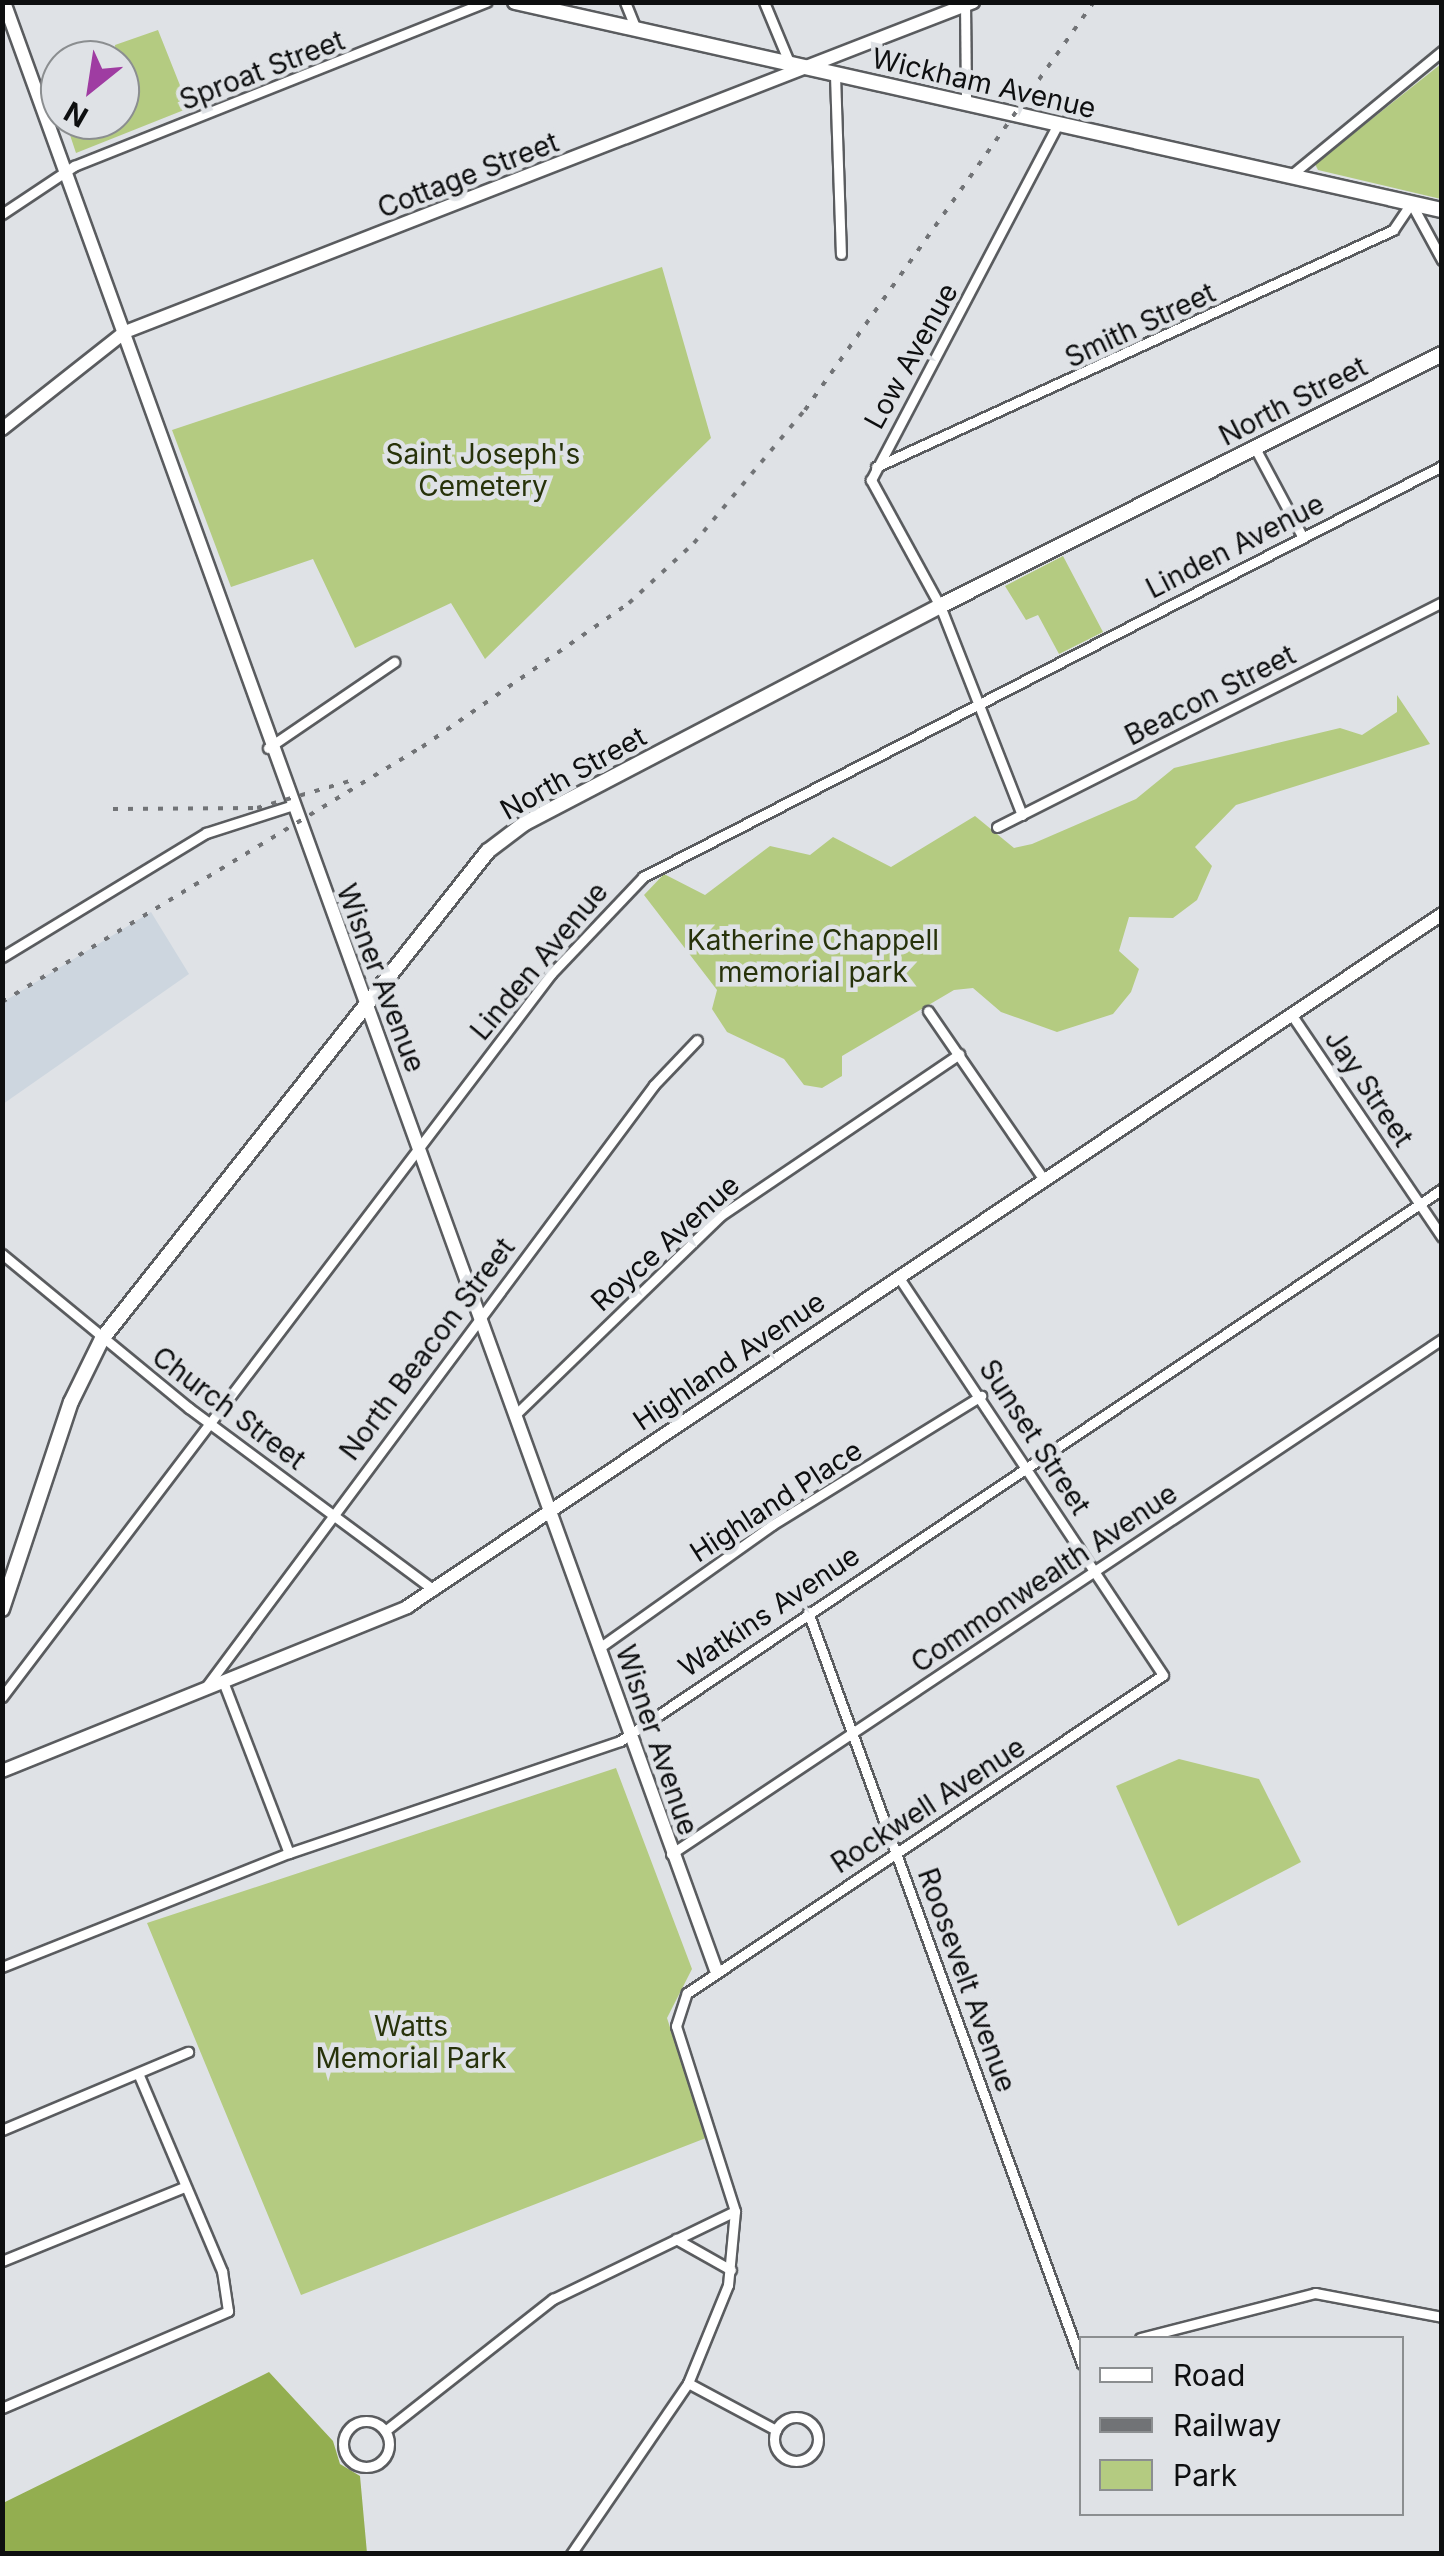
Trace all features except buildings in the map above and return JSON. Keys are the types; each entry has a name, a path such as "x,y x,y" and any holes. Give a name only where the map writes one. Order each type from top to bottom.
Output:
{"main road":[{"name":"Wickham Avenue","path":"515,2 1442,210"},
{"name":"North Street","path":"2,1609 70,1402 102,1340 362,1006 488,852 525,823 940,606 1442,354"}],"street":[{"name":"Wisner Avenue","path":"4,2 124,332 268,748 362,1006 419,1148 716,1970"},
{"name":"Sproat Street","path":"2,214 65,170 487,2"},
{"path":"624,2 636,29"},
{"path":"764,2 788,62"},
{"path":"966,102 967,4"},
{"name":"Cottage Street","path":"2,429 124,332 814,69 967,4"},
{"path":"1290,176 1442,51"},
{"path":"835,75 841,254"},
{"name":"Low Avenue","path":"1022,815 940,606 874,492 874,468 1057,124"},
{"path":"1411,204 1442,260"},
{"name":"Smith Street","path":"874,468 1393,230 1411,204"},
{"path":"1255,448 1302,536"},
{"name":"Linden Avenue","path":"2,1697 551,974 644,877 1442,466"},
{"name":"Beacon Street","path":"997,827 1442,602"},
{"path":"268,748 394,662"},
{"path":"2,958 206,833 290,806"},
{"name":"Highland Avenue","path":"2,1771 224,1684 434,1590 1442,914"},
{"path":"928,1011 1044,1180"},
{"name":"Jay Street","path":"1291,1014 1442,1237"},
{"name":"North Beacon Street","path":"202,1693 480,1317 697,1040"},
{"name":"Royce Avenue","path":"515,1415 720,1216 958,1054"},
{"name":"Watkins Avenue","path":"2,1967 289,1853 629,1732 1442,1189"},
{"name":"Church Street","path":"2,1254 102,1340 434,1590"},
{"name":"Sunset Street","path":"899,1277 1163,1674"},
{"name":"Commonwealth Avenue","path":"671,1854 1442,1339"},
{"name":"Highland Place","path":"599,1648 772,1525 981,1396"},
{"name":"Roosevelt Avenue","path":"808,1612 1079,2356"},
{"name":"Rockwell Avenue","path":"735,2211 676,2026 686,1993 1163,1674"},
{"path":"224,1684 289,1853"},
{"path":"2,2130 188,2052"},
{"path":"2,2408 222,2318 230,2303 139,2075"},
{"path":"2,2261 184,2187"},
{"path":"385,2431 357,2423 346,2433 346,2456 364,2468 379,2464 385,2431 553,2299 735,2211 731,2270 688,2383 571,2554"},
{"path":"676,2239 731,2270"},
{"path":"1148,2336 1315,2292 1442,2317"},
{"path":"688,2383 776,2430 784,2457 816,2450 806,2420 776,2430"}],"shaded area":[{"path":"151,912 189,974 3,1104 3,1002"}],"green space":[{"path":"158,30 189,108 140,128 140,40 129,40"},
{"path":"1441,64 1441,199 1318,170 1315,164"},
{"path":"72,140 109,140 76,153"},
{"name":"Saint Joseph's Cemetery","path":"662,267 711,438 485,659 451,603 355,648 313,559 231,587 172,430"},
{"path":"1063,556 1103,632 1059,654 1038,615 1026,620 1005,586"},
{"name":"Katherine Chappell memorial park","path":"1397,695 1430,744 1236,805 1195,847 1212,866 1197,900 1173,918 1129,917 1119,951 1139,969 1131,992 1113,1014 1057,1032 1001,1012 973,988 954,990 842,1056 842,1076 822,1088 804,1085 784,1059 727,1032 712,1009 717,990 644,895 664,874 705,895 770,846 810,855 833,837 891,867 975,816 1014,848 1032,844 1136,799 1174,768 1340,728 1362,735 1397,712"},
{"path":"1179,1759 1259,1779 1301,1862 1178,1926 1116,1786"},
{"name":"Watts Memorial Park","path":"616,1768 692,1969 667,2018 706,2138 301,2295 147,1923"},
{"path":"269,2372 333,2441 340,2464 360,2476 367,2553 3,2553 3,2503"}],"railway":[{"path":"2,1002 422,747 629,603 694,543 805,410 1094,2"},
{"path":"113,809 257,808 350,781"}]}
